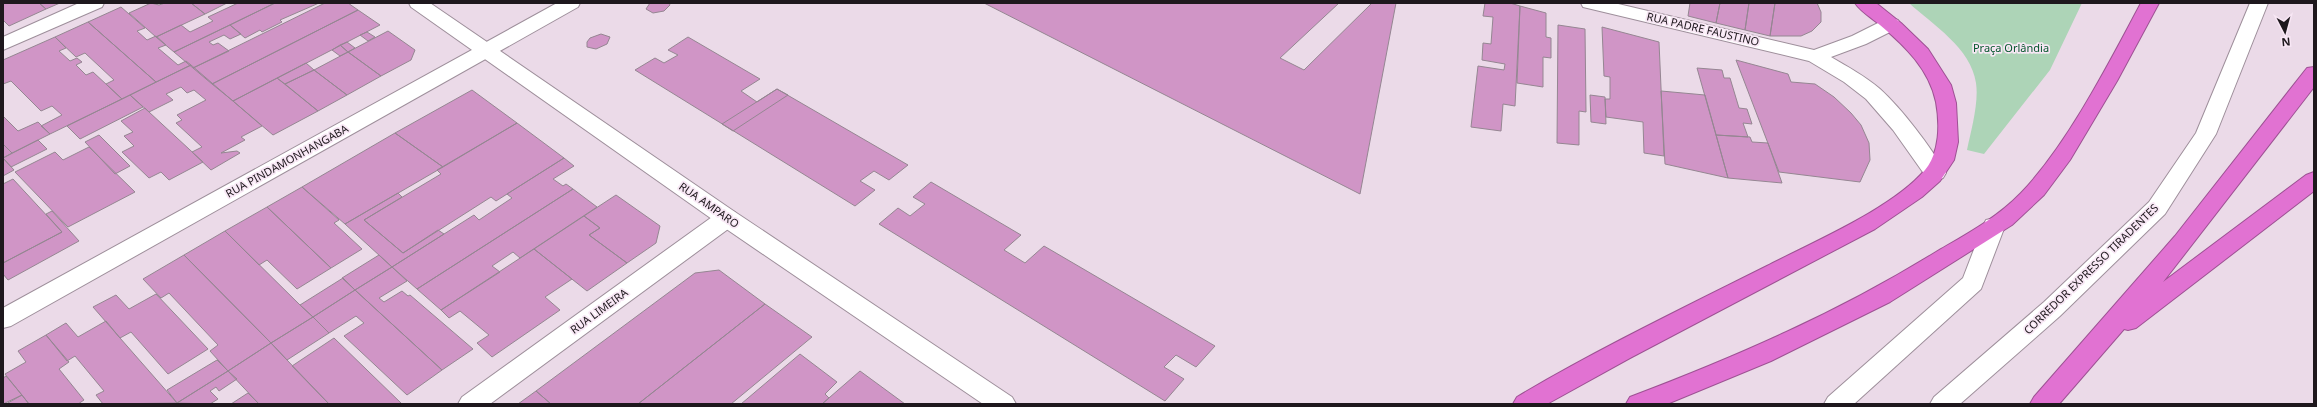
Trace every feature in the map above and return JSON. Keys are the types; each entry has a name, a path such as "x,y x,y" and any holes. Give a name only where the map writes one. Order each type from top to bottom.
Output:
{"highway":[{"path":"1526,404 1572,377 1849,234 1894,207 1935,173 1943,160 1948,138 1948,110 1944,93 1936,74 1911,40 1864,3"},
{"path":"1639,404 1718,375 1778,349 1914,279 1994,226 2029,199 2062,155 2119,65 2150,3"},
{"path":"2043,404 2100,342 2262,143 2314,73"},
{"path":"2100,342 2314,180"}],"street":[{"path":"3,44 95,3"},
{"name":"RUA AMPARO","path":"418,3 727,218 1002,404"},
{"name":"RUA PINDAMONHANGABA","path":"3,319 571,3"},
{"name":"RUA PADRE FAUSTINO","path":"1590,3 1815,56 1851,77 1872,94 1900,125 1935,173"},
{"name":"CORREDOR EXPRESSO TIRADENTES","path":"1942,404 2052,309 2157,208 2206,134 2259,3"},
{"path":"1815,56 1859,40 1891,24"},
{"name":"RUA LIMEIRA","path":"471,404 727,218"},
{"path":"1837,404 1973,283 1994,226"}],"green space":[{"name":"Praça Orlândia","path":"1909,3 2082,3 2050,70 1984,154 1967,150 1974,117 1977,91 1973,70 1967,59 1950,38"}],"building":[{"path":"3,3 39,3 46,9 9,26 3,20"},
{"path":"39,3 60,3 46,9"},
{"path":"151,3 159,5 165,3 191,3 205,14 156,37 129,13"},
{"path":"191,3 227,3 205,14"},
{"path":"238,3 275,3 174,52 156,37 181,25 190,32 213,21 208,17"},
{"path":"275,3 319,3 280,20 282,22 262,32 260,30 245,38 230,25"},
{"path":"325,3 348,3 358,10 212,84 193,68"},
{"path":"650,3 669,3 670,5 664,11 653,13 646,9"},
{"path":"984,3 1339,3 1280,58 1304,70 1372,3 1396,3 1360,194"},
{"path":"1485,3 1510,3 1520,6 1515,106 1503,104 1501,131 1471,127 1478,66 1504,70 1505,64 1482,60 1483,43 1491,44 1493,17 1483,16"},
{"path":"1690,3 1720,3 1716,23 1688,16"},
{"path":"1720,3 1749,3 1745,30 1716,23"},
{"path":"1749,3 1775,3 1770,36 1745,30"},
{"path":"1775,3 1817,3 1821,12 1821,22 1812,31 1801,36 1770,36"},
{"path":"1520,6 1546,13 1546,37 1551,38 1551,58 1543,57 1543,87 1517,83"},
{"path":"121,7 145,28 137,31 147,40 156,36 166,45 158,48 178,65 186,61 191,65 156,82 88,22"},
{"path":"358,10 380,25 233,101 212,84"},
{"path":"88,22 156,82 122,99 106,84 114,80 85,53 76,57 55,37"},
{"path":"230,25 241,34 230,39 224,35 209,42 213,45 218,43 229,51 193,68 174,52"},
{"path":"1558,25 1585,29 1586,112 1579,111 1579,145 1557,143"},
{"path":"1602,27 1659,42 1664,156 1644,153 1643,122 1606,117 1605,99 1610,99 1610,77 1604,76"},
{"path":"388,31 415,50 411,60 381,76 348,52"},
{"path":"367,32 375,37 368,41 360,35"},
{"path":"601,34 610,37 607,44 596,49 587,47 587,42 590,38"},
{"path":"55,37 66,48 59,51 70,61 77,58 82,62 76,65 86,75 93,72 122,99 50,134 41,126 62,115 52,106 41,111 11,81 3,84 3,60"},
{"path":"688,37 760,79 741,91 757,102 777,89 908,165 889,180 874,171 860,181 875,190 855,206 635,70 655,58 664,63 678,55 668,50"},
{"path":"347,42 355,48 348,52 340,45"},
{"path":"340,45 348,52 340,56 332,50"},
{"path":"348,52 381,76 347,95 314,70"},
{"path":"1736,60 1788,74 1791,82 1815,84 1834,97 1851,113 1861,125 1869,143 1870,160 1860,182 1779,172"},
{"path":"306,63 314,70 285,84 277,78"},
{"path":"191,65 262,126 241,137 245,140 221,153 237,151 240,153 211,170 192,152 202,147 176,123 182,120 177,115 206,100 194,90 187,93 181,87 166,94 173,100 149,112 130,95"},
{"path":"1697,68 1722,70 1724,78 1730,78 1739,108 1747,109 1752,124 1743,123 1748,137 1716,135"},
{"path":"314,70 347,95 318,111 285,84"},
{"path":"277,78 318,111 273,135 233,101"},
{"path":"777,89 788,95 733,131 722,124"},
{"path":"472,90 517,123 443,167 395,133"},
{"path":"1661,91 1705,95 1728,178 1665,164"},
{"path":"130,95 143,107 80,139 67,126"},
{"path":"1590,95 1605,97 1606,124 1591,122"},
{"path":"145,108 203,162 169,180 161,172 149,178 122,152 134,146 124,136 133,132 121,121"},
{"path":"3,116 18,131 38,122 50,134 12,153 3,144"},
{"path":"517,123 564,158 496,201 491,197 403,253 364,220 441,174 437,170"},
{"path":"395,133 443,167 345,224 302,187"},
{"path":"99,135 130,166 115,174 85,142"},
{"path":"1716,135 1750,137 1752,142 1768,143 1782,183 1728,178"},
{"path":"38,140 47,149 11,167 3,158"},
{"path":"3,144 12,153 3,158"},
{"path":"89,147 135,192 68,227 15,172 55,152 63,160"},
{"path":"3,158 14,170 3,176"},
{"path":"564,158 574,166 553,179 563,186 566,184 573,189 417,289 392,267 474,215 479,220 512,198 507,194"},
{"path":"13,179 62,232 3,263 3,184"},
{"path":"931,182 1021,235 1004,250 1025,263 1044,246 1215,346 1196,367 1176,355 1164,367 1184,379 1165,401 879,224 898,208 910,216 925,204 913,197"},
{"path":"302,187 339,220 334,223 362,249 331,268 267,207"},
{"path":"573,189 597,207 520,258 513,252 492,266 500,272 441,310 417,289"},
{"path":"398,193 402,197 364,220 403,253 438,230 444,234 392,267 345,224"},
{"path":"616,195 660,226 656,243 627,263 589,235 600,228 584,216"},
{"path":"267,207 331,268 297,289 267,260 259,265 225,231"},
{"path":"52,211 79,241 8,280 3,274 3,263 62,232 46,214"},
{"path":"584,216 600,228 589,235 627,263 587,291 534,249"},
{"path":"225,231 313,317 271,343 184,255"},
{"path":"534,249 572,279 545,297 560,310 492,357 477,343 489,335 460,311 449,318 441,310"},
{"path":"184,255 271,343 228,371 210,351 218,345 169,293 161,298 143,279"},
{"path":"379,255 392,267 355,290 342,278"},
{"path":"392,267 407,281 379,298 384,302 402,291 408,296 410,295 473,349 442,370 355,290"},
{"path":"719,270 765,304 638,404 551,404 536,391 695,273"},
{"path":"343,278 355,290 313,317 300,305"},
{"path":"355,290 442,370 407,395 344,336 364,323 356,316 329,333 313,317"},
{"path":"156,294 208,349 168,374 131,332 120,338 93,307 116,295 129,309"},
{"path":"765,304 812,337 731,404 638,404"},
{"path":"313,317 329,333 287,360 271,343"},
{"path":"106,321 177,403 103,404 96,395 104,391 75,356 67,361 46,335 66,323 78,337"},
{"path":"46,335 69,362 59,369 84,400 78,404 29,404 5,374 26,362 18,351"},
{"path":"334,338 402,404 329,404 292,366"},
{"path":"271,343 329,404 259,404 228,371"},
{"path":"800,354 837,382 825,394 829,398 822,404 741,404"},
{"path":"217,360 228,371 177,403 167,390"},
{"path":"228,371 237,379 219,391 216,387 210,391 218,399 210,404 177,403"},
{"path":"860,371 905,404 822,404"},
{"path":"6,376 22,395 3,404 3,378"},
{"path":"536,391 551,404 518,404"},
{"path":"248,393 259,404 231,404"},
{"path":"22,395 29,404 6,404"}]}
